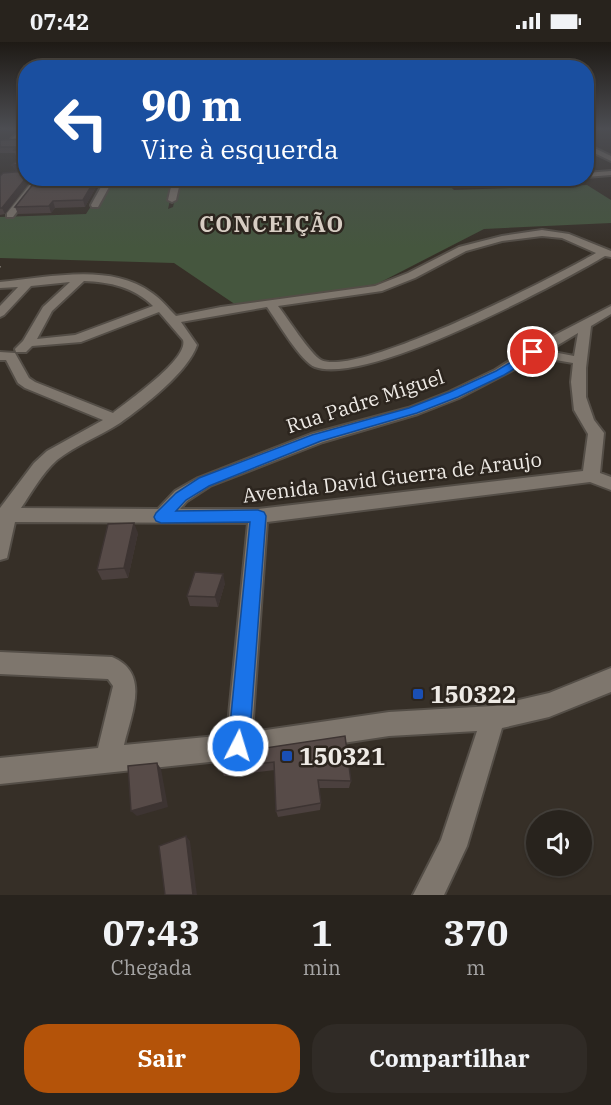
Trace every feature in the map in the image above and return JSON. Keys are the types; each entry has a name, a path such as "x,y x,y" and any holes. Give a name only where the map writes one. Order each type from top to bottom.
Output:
{"street":[{"path":"594,175 611,174"},
{"path":"10,215 33,186"},
{"path":"95,205 106,186"},
{"path":"172,200 175,186"},
{"path":"173,320 199,313 368,291 408,278 454,252 529,235 558,234 602,252"},
{"path":"275,303 309,356 318,364 344,366 499,310 541,290 602,252"},
{"path":"28,343 47,309 81,278"},
{"path":"0,285 81,278 105,279 138,288 173,320 189,339 191,345 188,353 160,383 115,419 53,455 40,467 4,515 0,552"},
{"path":"0,313 27,283"},
{"path":"115,419 30,385 23,380 5,356 28,343 77,339 159,308"},
{"name":"Rua Padre Miguel","path":"161,517 181,496 204,482 307,441 413,411 454,395 500,373 611,309"},
{"path":"585,325 578,397 583,418 603,431 591,476 611,484"},
{"path":"533,352 581,361"},
{"name":"Avenida David Guerra de Araujo","path":"4,515 258,516 591,476"},
{"path":"238,746 258,516"},
{"path":"0,663 112,668 123,677 125,686 108,761"},
{"path":"0,771 238,746 389,724 493,718 549,705 611,680"},
{"path":"428,895 453,846 493,718"}],"green space":[{"path":"104,186 173,186 168,209 173,207 178,186 450,186 454,190 589,186 611,200 611,223 484,229 377,284 239,307 174,263 0,258 0,217 86,214"}],"building":[{"path":"18,172 20,186 0,208 0,176 3,173"},
{"path":"32,186 91,186 83,200 53,201 49,206 15,207"},
{"path":"134,523 124,568 97,570 108,524"},
{"path":"195,572 223,574 215,597 187,596"},
{"path":"345,736 351,781 318,780 321,803 276,811 274,762 221,768 219,755"},
{"path":"157,763 163,802 131,811 128,766"},
{"path":"186,836 193,895 165,895 159,846"}],"place":[{"name":"150322","path":"418,694"},
{"name":"150321","path":"287,756"}],"district":[{"name":"CONCEIÇÃO","path":"272,223"}],"route":[{"path":"238,746 258,516 161,517 188,490 204,482 317,438 413,411 454,395 500,373 533,352"}]}
